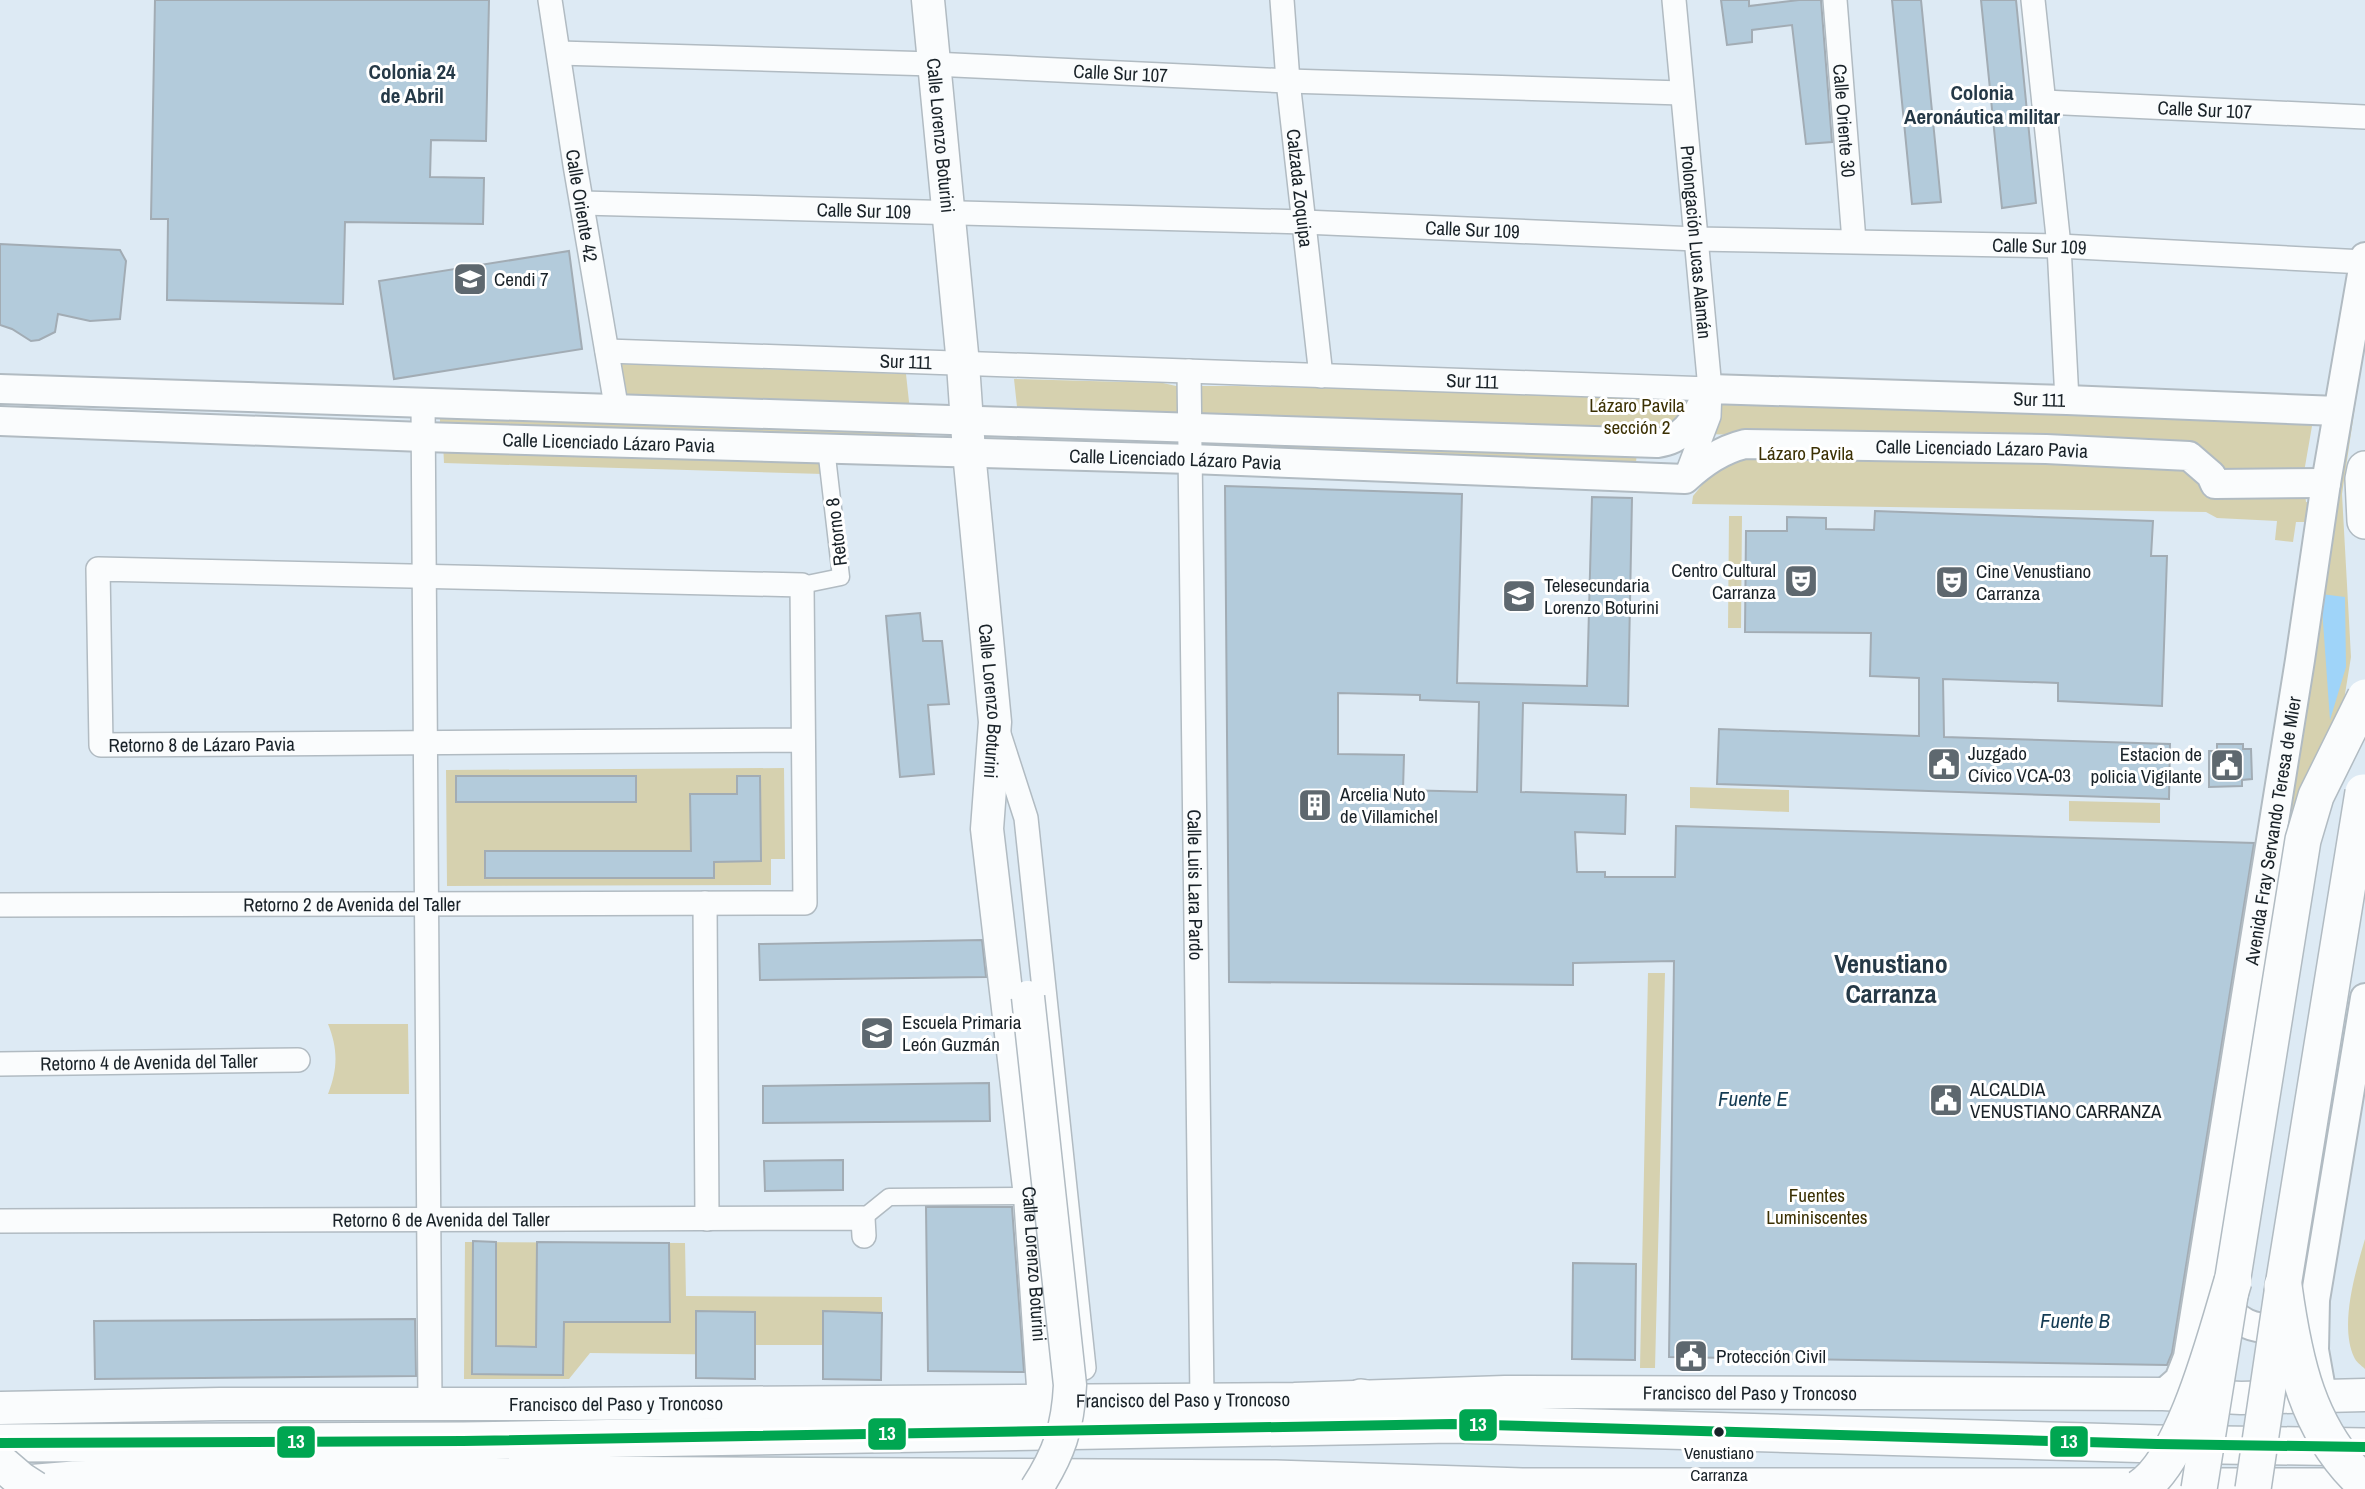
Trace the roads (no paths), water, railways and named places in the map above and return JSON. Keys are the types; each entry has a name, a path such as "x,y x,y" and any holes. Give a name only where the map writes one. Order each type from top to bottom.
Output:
{"highway":[{"path":"2139,1489 2148,1483 2177,1442 2204,1378 2233,1282"},
{"path":"2283,1286 2292,1347 2302,1387 2340,1457 2365,1485"},
{"path":"1361,1398 1428,1412 1451,1424"},
{"name":"Francisco del Paso y Troncoso","path":"0,1443 477,1441 1451,1424 2365,1447"},
{"path":"0,1486 74,1480 376,1474 1275,1479 1522,1487 2290,1488 2365,1485"},
{"path":"1275,1479 1335,1489"}],"main road":[{"name":"Calle Lorenzo Boturini","path":"928,0 995,722 987,829 1030,1196 1044,1401"},
{"path":"2365,437 2365,521"},
{"name":"Avenida Fray Servando Teresa de Mier","path":"2199,1489 2303,840 2316,796 2365,697"},
{"path":"995,722 1070,1385 1066,1428 1049,1470 1036,1489"},
{"path":"2253,1489 2364,786"},
{"name":"Francisco del Paso y Troncoso","path":"0,1408 220,1404 1361,1398 1505,1392 2163,1394 2241,1398 2365,1395"},
{"path":"0,1462 35,1489"}],"street":[{"name":"Calle Oriente 42","path":"550,0 617,411"},
{"name":"Calzada Zoquipa","path":"1282,0 1288,81 1321,376"},
{"name":"Prolongación Lucas Alamán","path":"1674,0 1710,389 1709,416 1685,479"},
{"name":"Calle Oriente 30","path":"1835,0 1854,241"},
{"path":"2033,0 2059,246 2067,400"},
{"name":"Calle Sur 107","path":"559,53 933,64 1288,81 1682,93"},
{"name":"Calle Sur 107","path":"2043,102 2365,117"},
{"name":"Calle Sur 109","path":"582,203 1304,222 1696,239 2059,246 2365,259"},
{"name":"Avenida Fray Servando Teresa de Mier","path":"2163,1394 2179,1380 2188,1357 2326,482 2365,259"},
{"name":"Sur 111","path":"607,351 2338,411"},
{"name":"Calle Luis Lara Pardo","path":"1189,372 1202,1399"},
{"name":"Calle Licenciado Lázaro Pavia","path":"0,389 1657,443 1672,441 1682,435 1710,389"},
{"path":"423,402 430,1404"},
{"name":"Calle Licenciado Lázaro Pavia","path":"0,421 423,437 1191,459 1685,479 1703,463 1727,448 1745,444 2046,449 2189,456 2211,475 2215,484 2326,482"},
{"name":"Retorno 8","path":"802,585 841,577 826,448"},
{"name":"Retorno 8 de Lázaro Pavia","path":"802,585 98,569 101,745 803,740"},
{"path":"802,585 803,740"},
{"path":"995,722 1026,818 1084,1368"},
{"name":"Retorno 2 de Avenida del Taller","path":"0,905 805,903 803,740"},
{"path":"705,903 708,1219"},
{"path":"2322,1395 2314,1350 2315,1300 2365,998"},
{"name":"Retorno 4 de Avenida del Taller","path":"0,1064 298,1060"},
{"path":"864,1227 889,1197 1030,1196"},
{"name":"Retorno 6 de Avenida del Taller","path":"0,1221 708,1219 864,1227"},
{"path":"2206,1250 2223,1301 2240,1321 2265,1330 2287,1328 2302,1312 2324,1248"}],"water":[{"path":"2321,594 2345,597 2346,667 2330,720"}],"place":[{"name":"Cendi 7","path":"470,279"},
{"name":"Centro Cultural Carranza","path":"1801,581"},
{"name":"Cine Venustiano Carranza","path":"1952,582"},
{"name":"Telesecundaria Lorenzo Boturini","path":"1519,596"},
{"name":"Juzgado Cívico VCA-03","path":"1944,764"},
{"name":"Estacion de policia Vigilante","path":"2227,765"},
{"name":"Arcelia Nuto de Villamichel","path":"1315,805"},
{"name":"Escuela Primaria León Guzmán","path":"877,1033"},
{"name":"ALCALDIA VENUSTIANO CARRANZA","path":"1946,1100"},
{"name":"Protección Civil","path":"1691,1356"},
{"name":"Venustiano Carranza","path":"1719,1432"}],"district":[{"name":"Colonia 24 de Abril","path":"412,83"},
{"name":"Colonia Aeronáutica militar","path":"1982,104"},
{"name":"Venustiano Carranza","path":"1891,978"}],"park label":[{"name":"Lázaro Pavila sección 2","path":"1637,416"},
{"name":"Lázaro Pavila","path":"1806,453"},
{"name":"Fuentes Luminiscentes","path":"1817,1206"}],"water label":[{"name":"Fuente E","path":"1753,1098"},
{"name":"Fuente B","path":"2075,1320"}]}
